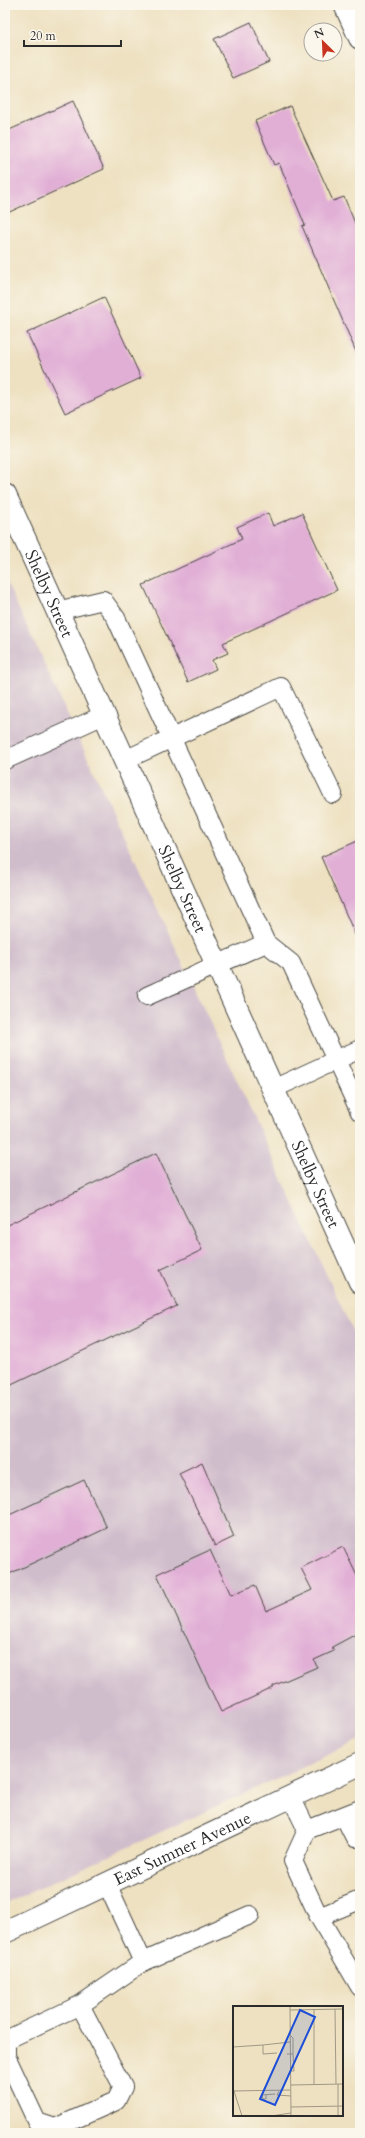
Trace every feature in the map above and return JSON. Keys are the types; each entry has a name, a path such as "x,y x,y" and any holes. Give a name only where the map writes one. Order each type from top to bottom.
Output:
{"main road":[{"path":"345,5 360,38"},
{"name":"Shelby Street","path":"5,495 360,1282"},
{"name":"East Sumner Avenue","path":"5,1932 360,1764"}],"lane":[{"path":"58,612 103,600 116,618 266,943 291,963 360,1112"},
{"path":"124,760 281,687 333,794"},
{"path":"5,760 104,715"},
{"path":"147,996 266,943"},
{"path":"273,1089 360,1049"},
{"path":"291,1796 307,1830"},
{"path":"355,1838 352,1813 307,1830 293,1861 319,1917 360,1987"},
{"path":"107,1884 143,1962"},
{"path":"319,1917 360,1900"},
{"path":"80,2005 123,2087 116,2101 55,2128 37,2122 6,2056 6,2040 80,2005 143,1962 250,1915"}],"shaded area":[{"path":"5,579 360,1347 360,1740 5,1904"}],"building":[{"path":"251,22 269,62 233,78 214,39"},
{"path":"73,101 104,169 5,214 5,132"},
{"path":"290,106 333,201 344,197 360,235 360,361 302,226 305,225 279,163 274,165 255,121"},
{"path":"104,297 141,378 65,413 27,333"},
{"path":"268,513 273,526 302,513 337,590 223,643 228,653 212,660 216,669 188,682 143,585 242,539 237,527"},
{"path":"360,840 360,946 321,857"},
{"path":"156,1153 202,1250 160,1270 177,1306 5,1388 5,1226"},
{"path":"202,1462 234,1537 215,1546 179,1473"},
{"path":"84,1480 107,1528 5,1576 5,1517"},
{"path":"343,1547 360,1582 360,1632 332,1647 334,1651 314,1660 317,1667 273,1686 273,1688 221,1712 157,1574 210,1550 231,1595 255,1585 266,1611 312,1590 301,1568"}]}
